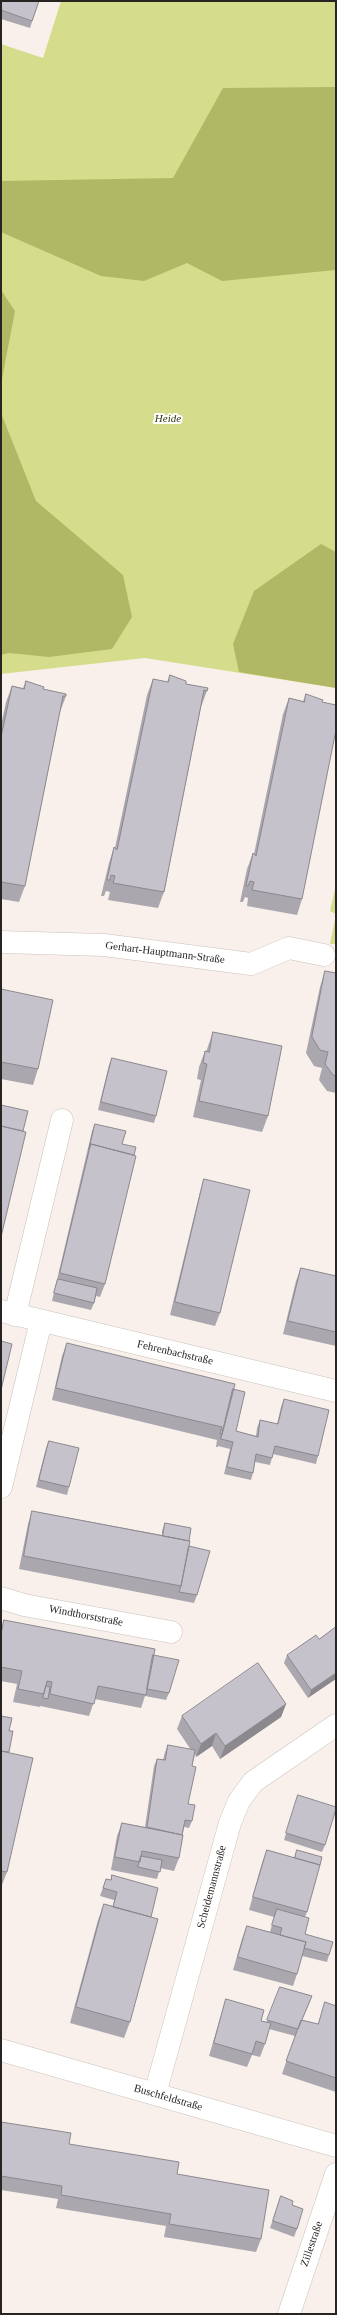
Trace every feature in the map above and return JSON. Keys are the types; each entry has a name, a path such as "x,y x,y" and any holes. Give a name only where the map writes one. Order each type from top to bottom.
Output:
{"street":[{"name":"Gerhart-Hauptmann-Straße","path":"1,942 104,945 251,964 289,948 324,955"},
{"name":"Fehrenbachstraße","path":"62,1120 8,1313 336,1391"},
{"path":"1,1487 41,1321"},
{"name":"Windthorststraße","path":"1,1598 24,1605 171,1632"},
{"name":"Scheidemannstraße","path":"155,2094 230,1823 239,1801 253,1782 336,1725"},
{"name":"Buschfeldstraße","path":"1,2050 336,2146"},
{"name":"Zillestraße","path":"289,2314 336,2174"}],"green space":[{"name":"Heide","path":"61,1 336,1 336,688 145,658 1,674 1,44 43,58"},
{"path":"336,87 336,270 222,281 187,263 144,281 101,276 1,232 1,181 173,178 223,88"},
{"path":"1,290 15,311 1,384"},
{"path":"1,413 36,501 123,575 132,617 112,649 49,657 9,653 1,655"},
{"path":"321,544 336,552 336,688 239,672 233,644 254,591"},
{"path":"336,884 336,914 330,911"},
{"path":"336,914 336,944 330,944"}],"building":[{"path":"1,1 39,1 32,21 1,10"},
{"path":"170,675 186,681 186,684 208,688 207,691 204,690 164,892 113,883 115,876 111,875 110,880 107,880 114,847 117,850 153,679 168,682"},
{"path":"26,681 44,687 43,689 66,694 66,696 63,696 25,886 1,882 1,737 12,686 24,689"},
{"path":"306,694 323,700 322,702 336,705 336,730 302,899 252,890 254,882 250,881 248,886 246,886 253,853 256,856 289,698 304,702"},
{"path":"325,971 336,973 336,1076 333,1075 325,1064 328,1052 320,1050 312,1037"},
{"path":"1,989 53,1000 38,1069 1,1062"},
{"path":"213,1032 282,1046 268,1116 199,1101 207,1064 203,1063 205,1051 209,1052"},
{"path":"112,1058 167,1071 156,1116 101,1102"},
{"path":"1,1105 28,1111 23,1131 1,1126"},
{"path":"95,1124 126,1131 122,1144 136,1147 134,1155 91,1144 89,1149"},
{"path":"1,1126 26,1132 1,1237"},
{"path":"91,1144 136,1156 105,1284 60,1273"},
{"path":"204,1179 250,1190 220,1313 175,1302"},
{"path":"301,1268 336,1276 336,1332 288,1321"},
{"path":"58,1279 97,1288 94,1303 54,1293"},
{"path":"1,1341 12,1344 1,1390"},
{"path":"67,1343 235,1384 222,1435 220,1434 222,1427 56,1388"},
{"path":"233,1389 245,1392 236,1431 258,1437 260,1420 278,1424 284,1399 329,1410 318,1456 275,1446 272,1458 256,1454 253,1473 227,1467 233,1442 221,1439"},
{"path":"49,1441 79,1448 69,1487 39,1480"},
{"path":"32,1511 190,1541 181,1586 24,1556"},
{"path":"165,1523 191,1528 189,1541 163,1536"},
{"path":"189,1546 210,1551 197,1595 179,1592"},
{"path":"4,1620 155,1649 146,1695 98,1686 94,1704 50,1694 52,1682 47,1681 44,1694 18,1689 22,1671 1,1667 1,1635"},
{"path":"336,1627 336,1673 311,1690 287,1655 316,1635 319,1639"},
{"path":"153,1655 179,1660 169,1693 147,1689"},
{"path":"258,1663 286,1704 225,1746 216,1733 201,1744 182,1716"},
{"path":"46,1686 50,1687 48,1699 43,1698"},
{"path":"1,1716 12,1718 9,1731 13,1731 9,1752 1,1751"},
{"path":"168,1745 195,1750 192,1766 196,1767 188,1804 195,1805 192,1821 185,1820 182,1835 147,1827 157,1759 165,1760"},
{"path":"1,1751 33,1758 7,1872 1,1871"},
{"path":"298,1795 336,1807 325,1845 286,1833"},
{"path":"122,1823 183,1835 179,1858 142,1851 140,1862 115,1857"},
{"path":"267,1850 320,1865 307,1912 253,1897"},
{"path":"297,1850 322,1857 320,1865 295,1858"},
{"path":"141,1856 162,1860 160,1872 138,1867"},
{"path":"112,1875 158,1888 151,1917 113,1907 117,1892 103,1888 106,1879 111,1880"},
{"path":"104,1904 158,1919 130,2022 76,2007"},
{"path":"277,1909 309,1918 305,1934 333,1942 329,1955 304,1948 306,1942 280,1935 282,1928 272,1925"},
{"path":"247,1926 306,1942 297,1974 238,1957"},
{"path":"280,1987 312,1996 298,2029 267,2020"},
{"path":"226,1999 264,2010 261,2021 271,2023 265,2044 256,2041 252,2054 214,2043"},
{"path":"325,2002 336,2006 336,2078 286,2061 301,2020 318,2024"},
{"path":"1,2122 71,2133 69,2144 179,2162 177,2174 269,2190 261,2239 169,2224 171,2214 61,2195 62,2186 1,2176"},
{"path":"281,2196 293,2201 292,2205 303,2209 297,2229 273,2221"}]}
